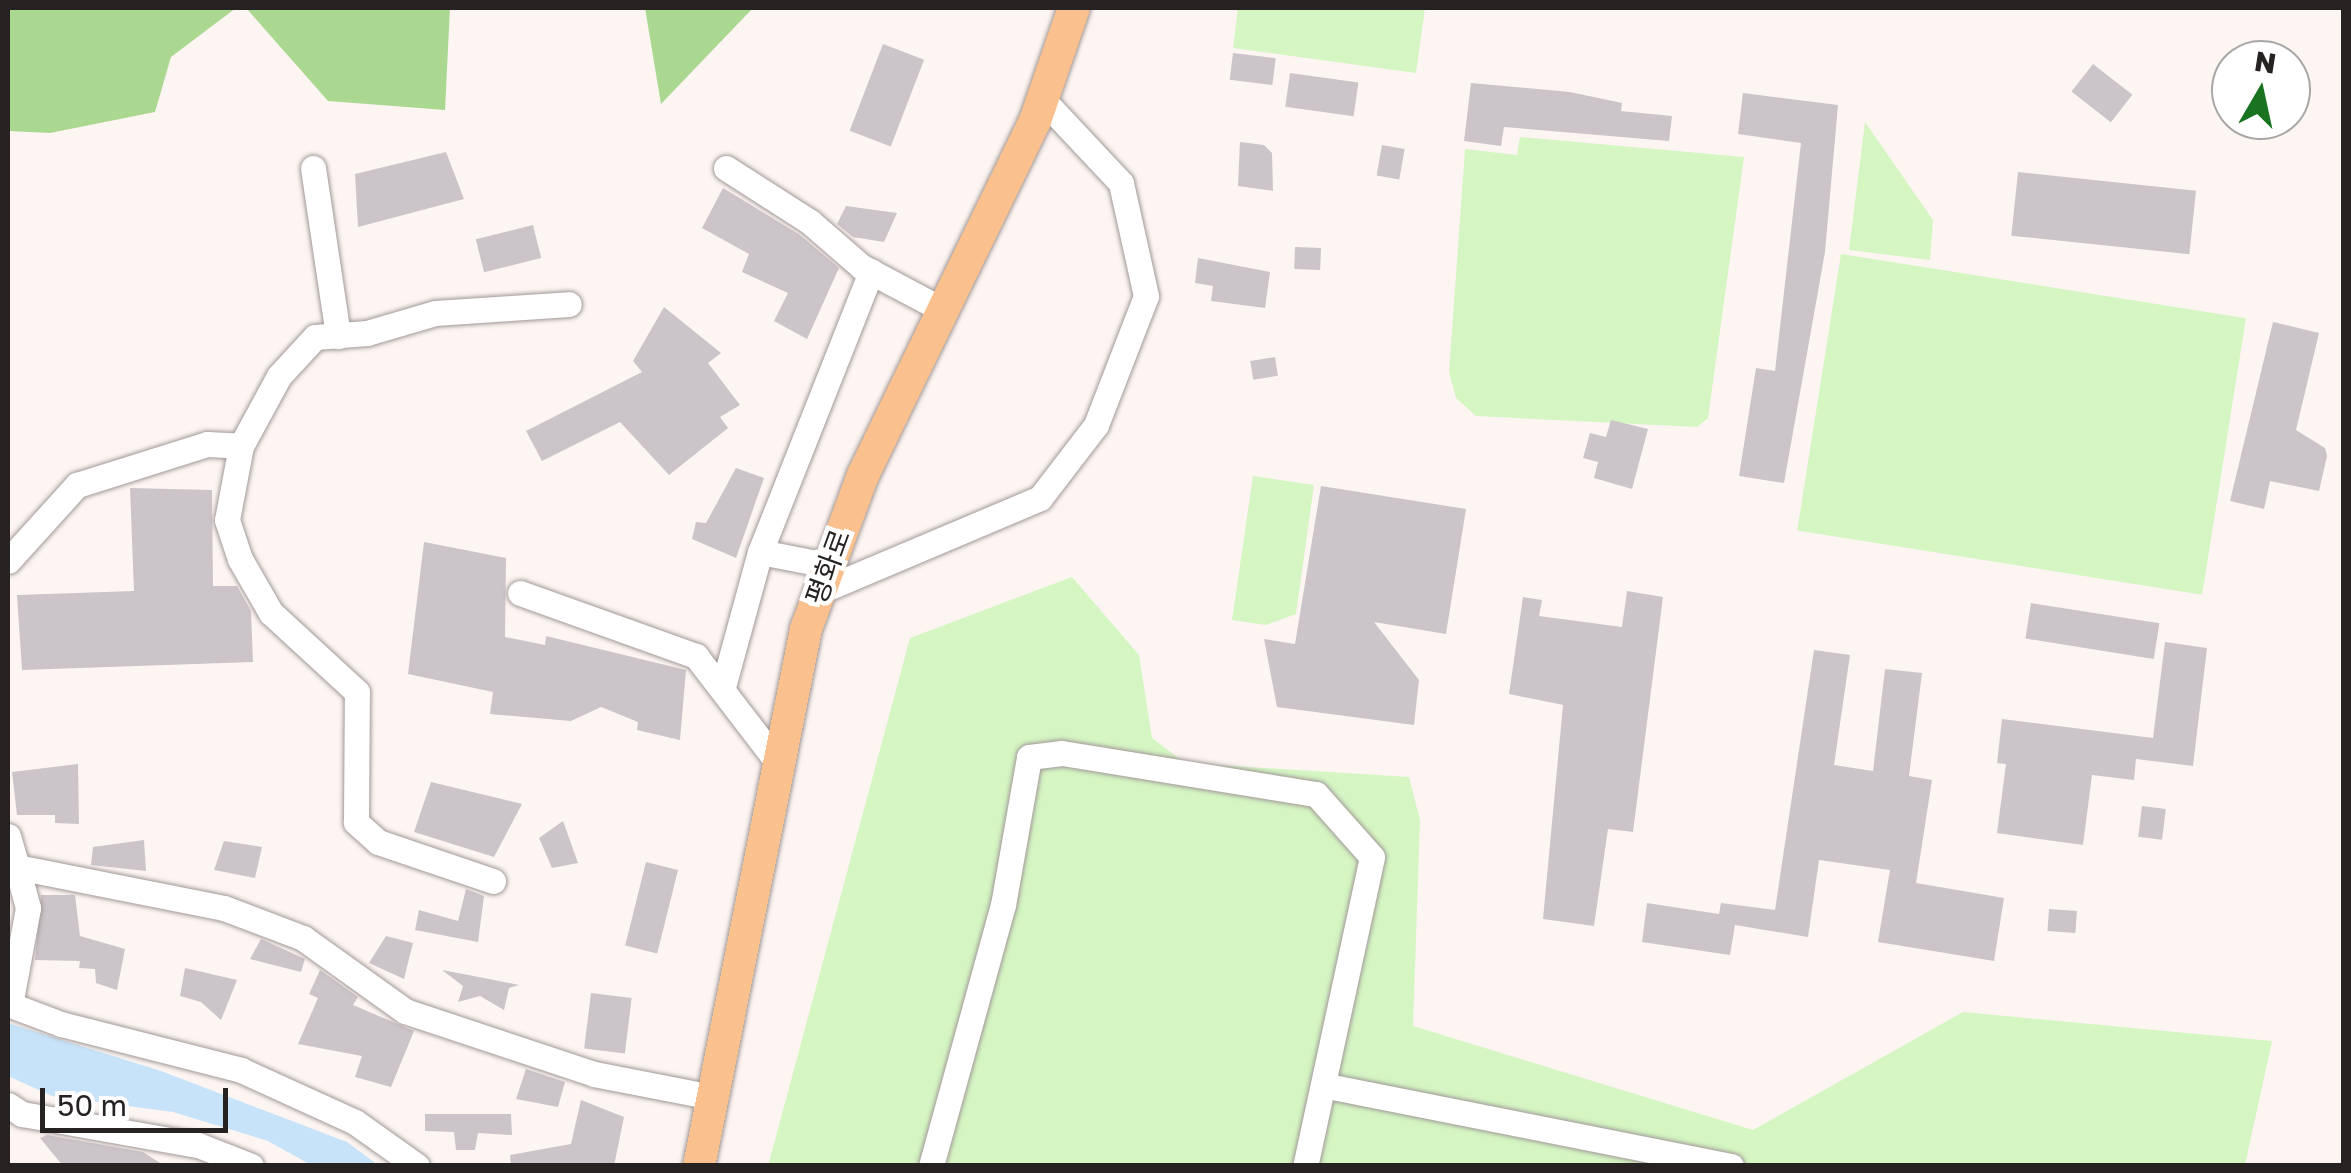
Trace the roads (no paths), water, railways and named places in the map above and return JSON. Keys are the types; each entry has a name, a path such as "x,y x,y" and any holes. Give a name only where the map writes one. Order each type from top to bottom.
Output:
{"main road":[{"name":"평화로","path":"699,1166 775,758 822,578 1043,100 1074,8"}],"street":[{"path":"760,552 822,578 1040,498 1096,426 1146,296 1121,182 1043,100"},
{"path":"313,168 338,336"},
{"path":"726,168 871,272 943,310"},
{"path":"723,687 760,552 871,272"},
{"path":"493,881 378,842 356,822 357,692 271,613 240,559 227,520 241,446 280,376 315,337 367,333 434,313 569,304"},
{"path":"8,561 77,485 207,444 241,446"},
{"path":"520,594 696,656 775,758"},
{"path":"931,1166 1003,904 1029,757 1062,754 1316,794 1372,857 1327,1086 1305,1166"},
{"path":"8,836 28,908 9,1004 61,1024 242,1070 355,1122 417,1166"},
{"path":"17,867 224,908 303,938 405,1011 594,1074 712,1098"},
{"path":"1327,1086 1731,1166"},
{"path":"8,1105 22,1114 198,1145 250,1166"}],"water":[{"path":"8,1023 161,1071 347,1142 378,1165 311,1165 268,1141 173,1112 52,1096 8,1076"}]}
